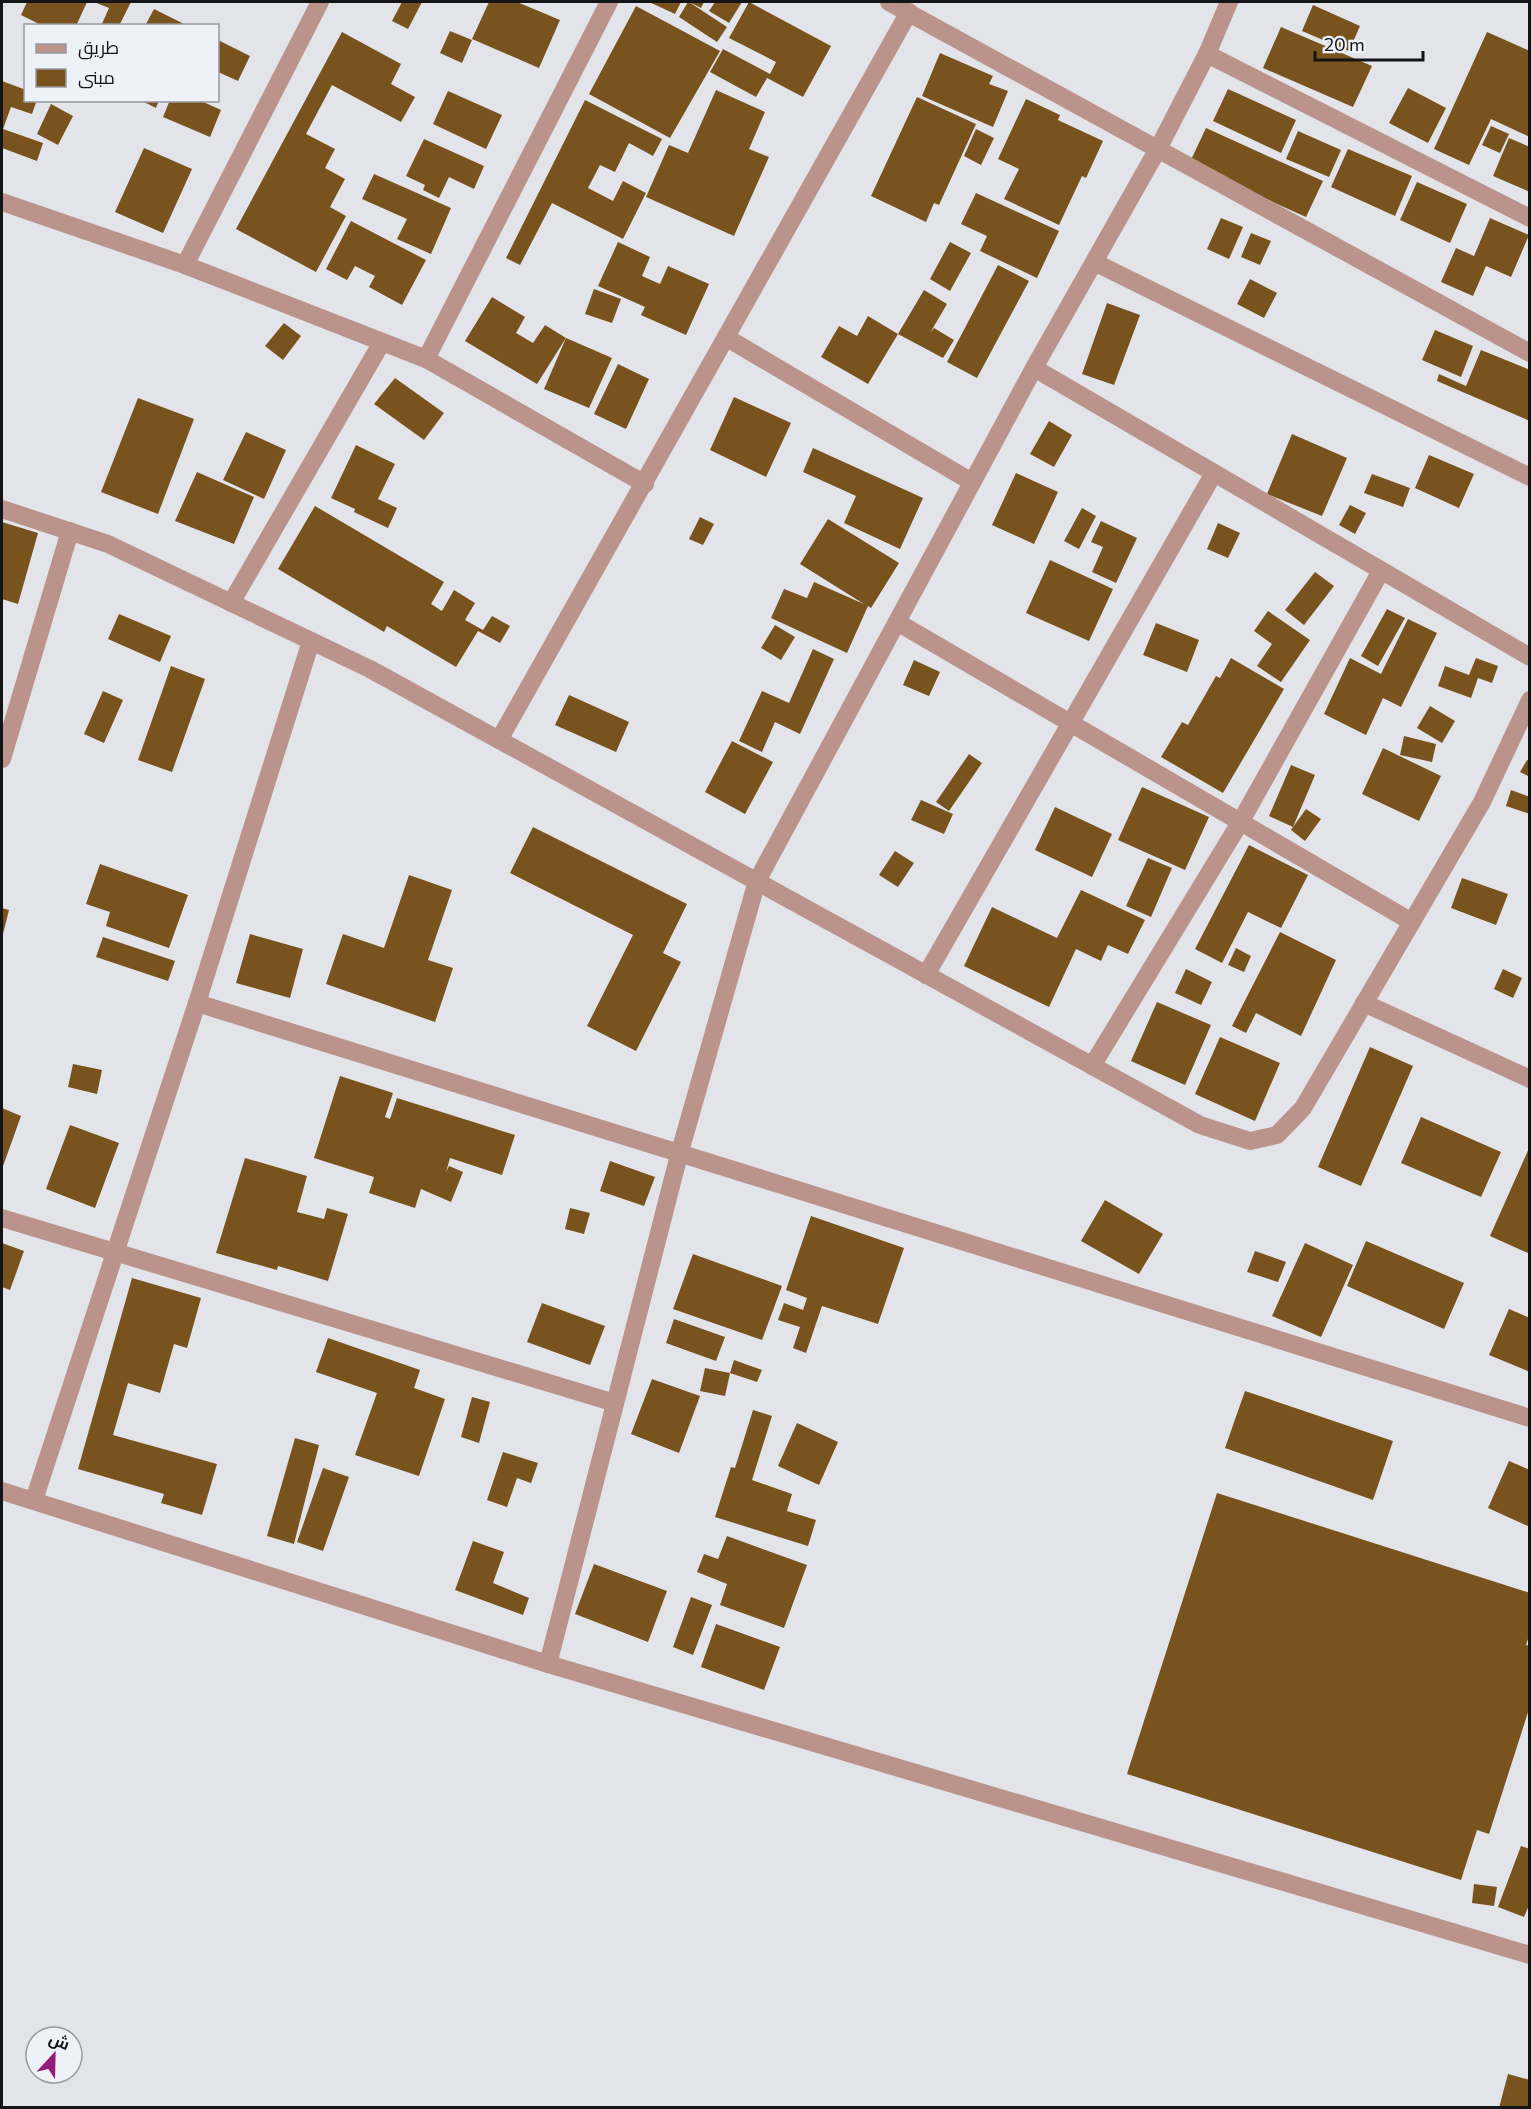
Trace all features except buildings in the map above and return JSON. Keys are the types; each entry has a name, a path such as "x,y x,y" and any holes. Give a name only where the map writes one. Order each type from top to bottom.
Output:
{"street":[{"path":"185,265 320,2"},
{"path":"426,359 609,2"},
{"path":"889,2 1159,147 1530,353"},
{"path":"548,1664 679,1155 757,881 1034,368 1096,263 1159,147 1207,54 1229,2"},
{"path":"499,740 909,12"},
{"path":"1207,54 1530,218"},
{"path":"2,202 185,265 426,359 645,484"},
{"path":"1096,263 1530,477"},
{"path":"727,338 972,482"},
{"path":"231,603 382,342"},
{"path":"1034,368 1530,657"},
{"path":"926,975 1214,473"},
{"path":"2,509 108,544 370,669 1200,1125 1250,1141 1277,1135 1303,1108 1482,802 1530,700"},
{"path":"2,759 70,531"},
{"path":"1092,1066 1240,820 1382,571"},
{"path":"897,622 1412,922"},
{"path":"34,1500 197,1003 311,641"},
{"path":"197,1003 679,1155 1530,1418"},
{"path":"1364,1003 1530,1078"},
{"path":"2,1218 115,1254 615,1403"},
{"path":"2,1491 548,1664 1530,1955"}]}
